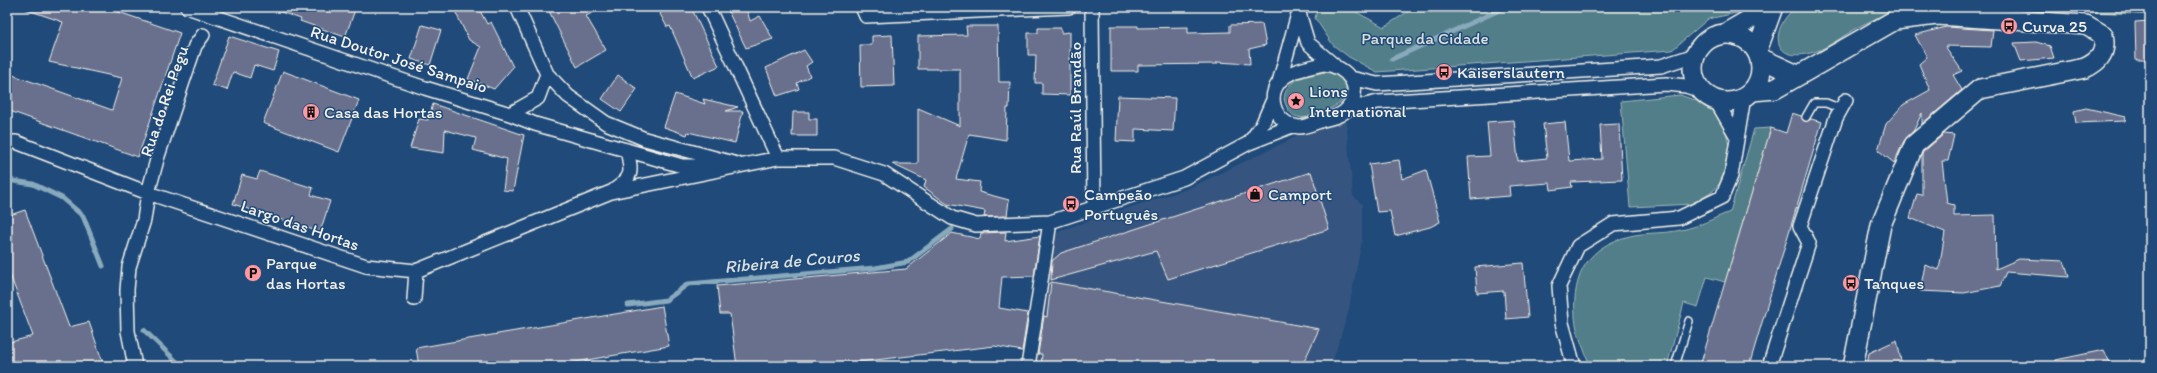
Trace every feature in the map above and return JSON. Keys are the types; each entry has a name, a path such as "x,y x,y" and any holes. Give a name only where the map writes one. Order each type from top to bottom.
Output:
{"street":[{"name":"Rua Doutor José Sampaio","path":"187,7 426,88 510,114 535,124 682,166 739,164"},
{"name":"Rua Doutor José Sampaio","path":"517,7 547,74 568,96 606,123 646,139 739,164"},
{"path":"708,7 778,158"},
{"path":"862,7 866,16 1069,7"},
{"name":"Rua Raúl Brandão","path":"1092,7 1094,208"},
{"path":"1737,137 1710,96 1698,85 1694,75 1693,65 1695,56 1700,47 1707,40 1726,33 1772,7"},
{"path":"1574,366 1562,323 1559,286 1578,246 1613,224 1680,218 1722,197 1731,176 1737,137 1748,94 1760,75 1758,55 1772,7"},
{"path":"1300,10 1308,42 1334,65 1344,70 1351,78 1354,89 1353,99 1348,108 1339,115 1302,127 1292,126 1282,121 1272,102 1274,91 1279,82 1300,10"},
{"name":"Rua do Rei Pegu","path":"135,366 128,331 127,290 129,267 144,220 148,193 153,178 165,159 202,48 203,35 210,15"},
{"path":"1348,108 1378,102 1666,84 1686,86 1725,102 1748,94 1775,89 1895,20 1937,15 2086,25 2095,29 2103,35 2105,45 2102,53 2095,63 2084,68 1980,89 1914,145 1881,225 1853,366"},
{"path":"1726,33 1744,38 1758,55 1797,75"},
{"path":"1351,78 1377,84 1390,84 1661,66 1695,56"},
{"path":"1279,82 1287,75 1324,64 1334,65"},
{"path":"510,114 538,98 547,74"},
{"name":"Rua Doutor José Sampaio","path":"1249,143 1262,125 1272,102"},
{"path":"1769,366 1809,243 1800,226 1836,118 1843,105"},
{"name":"Rua Doutor José Sampaio","path":"611,192 739,164 778,158 834,158 884,174 952,218 976,225 1050,222 1184,178 1249,143 1292,126"},
{"name":"Largo das Hortas","path":"7,142 16,142 148,193 366,266 416,271"},
{"path":"414,299 416,271 611,192 627,181 631,167 627,150"},
{"path":"1028,366 1050,222"}],"lane":[{"path":"1806,117 1814,103 1843,105"},
{"path":"1675,366 1689,320"}],"shaded area":[{"path":"1346,120 1353,196 1362,204 1362,240 1348,313 1331,366 1034,366 1051,240 1061,230 1187,189 1304,133"}],"green space":[{"name":"Parque da Cidade","path":"1318,7 1347,7 1384,27 1415,7 1748,7 1741,12 1708,19 1672,50 1377,72 1349,57 1333,45 1315,18"},
{"path":"1797,7 1902,7 1860,26 1820,50 1806,54 1794,55 1785,52 1780,46 1778,39 1779,31 1783,22"},
{"path":"1986,7 2150,7 2150,15 2027,10"},
{"path":"1326,72 1336,75 1344,82 1346,92 1341,102 1336,106 1312,116 1300,117 1290,113 1284,99 1289,86 1293,82 1305,76"},
{"path":"1680,95 1703,103 1713,109 1719,117 1726,132 1729,146 1722,181 1712,192 1694,204 1630,207 1621,101"},
{"path":"1771,128 1725,282 1707,277 1698,307 1684,303 1667,366 1590,366 1579,336 1575,317 1576,288 1580,275 1586,264 1593,255 1603,247 1615,241 1636,235 1687,229 1730,212 1754,129"}],"building":[{"path":"25,7 104,7 180,33 138,157 7,110 7,73 112,110 122,78 49,62 63,22 25,9"},
{"path":"273,7 346,7 355,10 345,37 300,21 301,19 272,9"},
{"path":"453,7 478,7 487,24 491,22 497,34 513,67 494,89 468,79 481,47 469,40"},
{"path":"547,7 604,7 586,16 606,50 577,67"},
{"path":"665,7 691,7 719,66 693,78 670,26 667,27 660,14"},
{"path":"726,7 746,7 750,21 760,16 773,39 746,48"},
{"path":"2150,21 2150,60 2136,60 2135,22"},
{"path":"1262,24 1266,45 1249,49 1250,64 1217,62 1217,64 1138,65 1138,71 1111,71 1111,26 1138,26 1138,28 1188,27 1188,33 1230,32 1230,25"},
{"path":"422,25 441,30 430,65 411,59"},
{"path":"966,26 998,26 999,82 1010,82 1009,108 1007,108 1006,140 969,134 956,179 980,182 979,192 1009,200 1007,216 984,217 985,211 947,204 924,187 926,180 892,164 918,164 918,108 960,126 960,69 918,69 918,36 967,35"},
{"path":"1946,27 1993,30 1991,47 1945,46 1962,71 1953,75 1962,90 1922,124 1922,113 1914,130 1904,141 1894,163 1878,150 1886,124 1903,105 1930,90 1919,64 1927,57 1915,35"},
{"path":"1038,28 1061,28 1061,33 1070,32 1070,95 1042,94 1042,83 1035,83 1036,55 1028,55 1028,33 1038,33"},
{"path":"892,35 894,86 861,87 860,45 872,45 872,36"},
{"path":"229,36 279,52 273,71 254,65 250,78 233,72 227,90 212,85"},
{"path":"2036,42 2050,46 2054,58 2021,61 2014,43"},
{"path":"804,50 812,62 806,66 810,76 797,83 799,89 777,96 766,68"},
{"name":"Casa das Hortas","path":"283,71 359,100 339,152 263,123"},
{"path":"618,75 637,89 621,112 602,99"},
{"path":"675,94 705,104 703,99 738,107 726,111 743,111 735,143 688,132 687,135 664,127"},
{"path":"1118,96 1175,98 1173,131 1135,129 1135,142 1116,141"},
{"path":"433,104 524,135 513,191 503,190 507,159 473,150 476,138 445,130 444,153 410,148 419,119 428,120"},
{"path":"2086,108 2126,117 2125,121 2076,123 2074,111"},
{"path":"793,112 809,112 809,119 817,119 817,136 792,136"},
{"path":"1792,113 1801,116 1804,121 1811,119 1822,122 1749,366 1700,366 1771,128 1786,133"},
{"path":"1514,120 1518,161 1547,158 1543,124 1565,122 1569,161 1602,159 1600,125 1619,124 1622,180 1571,182 1572,187 1551,190 1550,183 1509,186 1510,196 1471,199 1468,157 1490,156 1487,122"},
{"path":"1944,134 1954,135 1948,161 1942,161 1947,203 1954,205 1954,216 1995,215 1996,269 2019,259 2064,261 2069,277 2006,272 2000,286 1964,293 1920,291 1925,265 1939,270 1945,232 1910,218 1917,194 1922,195 1923,152"},
{"path":"1399,160 1402,179 1426,170 1440,222 1430,227 1395,236 1390,211 1377,212 1369,164"},
{"path":"260,171 313,188 311,195 330,201 320,232 233,204 242,175 257,179"},
{"path":"1311,172 1329,229 1168,279 1156,251 1051,280 1052,261 1061,253"},
{"path":"25,210 69,327 89,322 103,363 94,366 7,366 7,343 33,336 7,267 7,216"},
{"path":"1006,232 1005,241 1040,236 1034,276 1002,277 999,308 1028,313 1022,351 995,346 824,366 737,366 730,314 720,314 717,286 906,269 952,233 980,239 981,233"},
{"path":"1523,263 1528,317 1506,319 1504,291 1477,293 1475,267"},
{"path":"1051,282 1319,329 1302,366 1041,366 1042,354 1038,354 1044,316 1047,317"},
{"path":"662,306 669,346 552,366 419,366 416,348"},
{"path":"1897,340 1902,366 1867,366 1869,353"},
{"path":"2104,350 2110,363 2102,366 2056,366 2056,360"}],"waterway":[{"name":"Ribeira de Couros","path":"1392,59 1506,7"},
{"name":"Ribeira de Couros","path":"7,180 33,184 62,198 83,216 103,266"},
{"name":"Ribeira de Couros","path":"628,305 666,300 688,284 875,268 908,262 952,229"},
{"name":"Ribeira de Couros","path":"144,330 178,363 178,366"},
{"name":"Ribeira de Couros","path":"584,366 588,361"}],"place":[{"name":"Curva 25","path":"2009,26"},
{"name":"Kaiserslautern","path":"1444,72"},
{"name":"Lions International","path":"1296,101"},
{"name":"Casa das Hortas","path":"311,112"},
{"name":"Camport","path":"1255,194"},
{"name":"Campeão Português","path":"1071,204"},
{"name":"Parque das Hortas","path":"253,273"},
{"name":"Tanques","path":"1851,283"}]}
